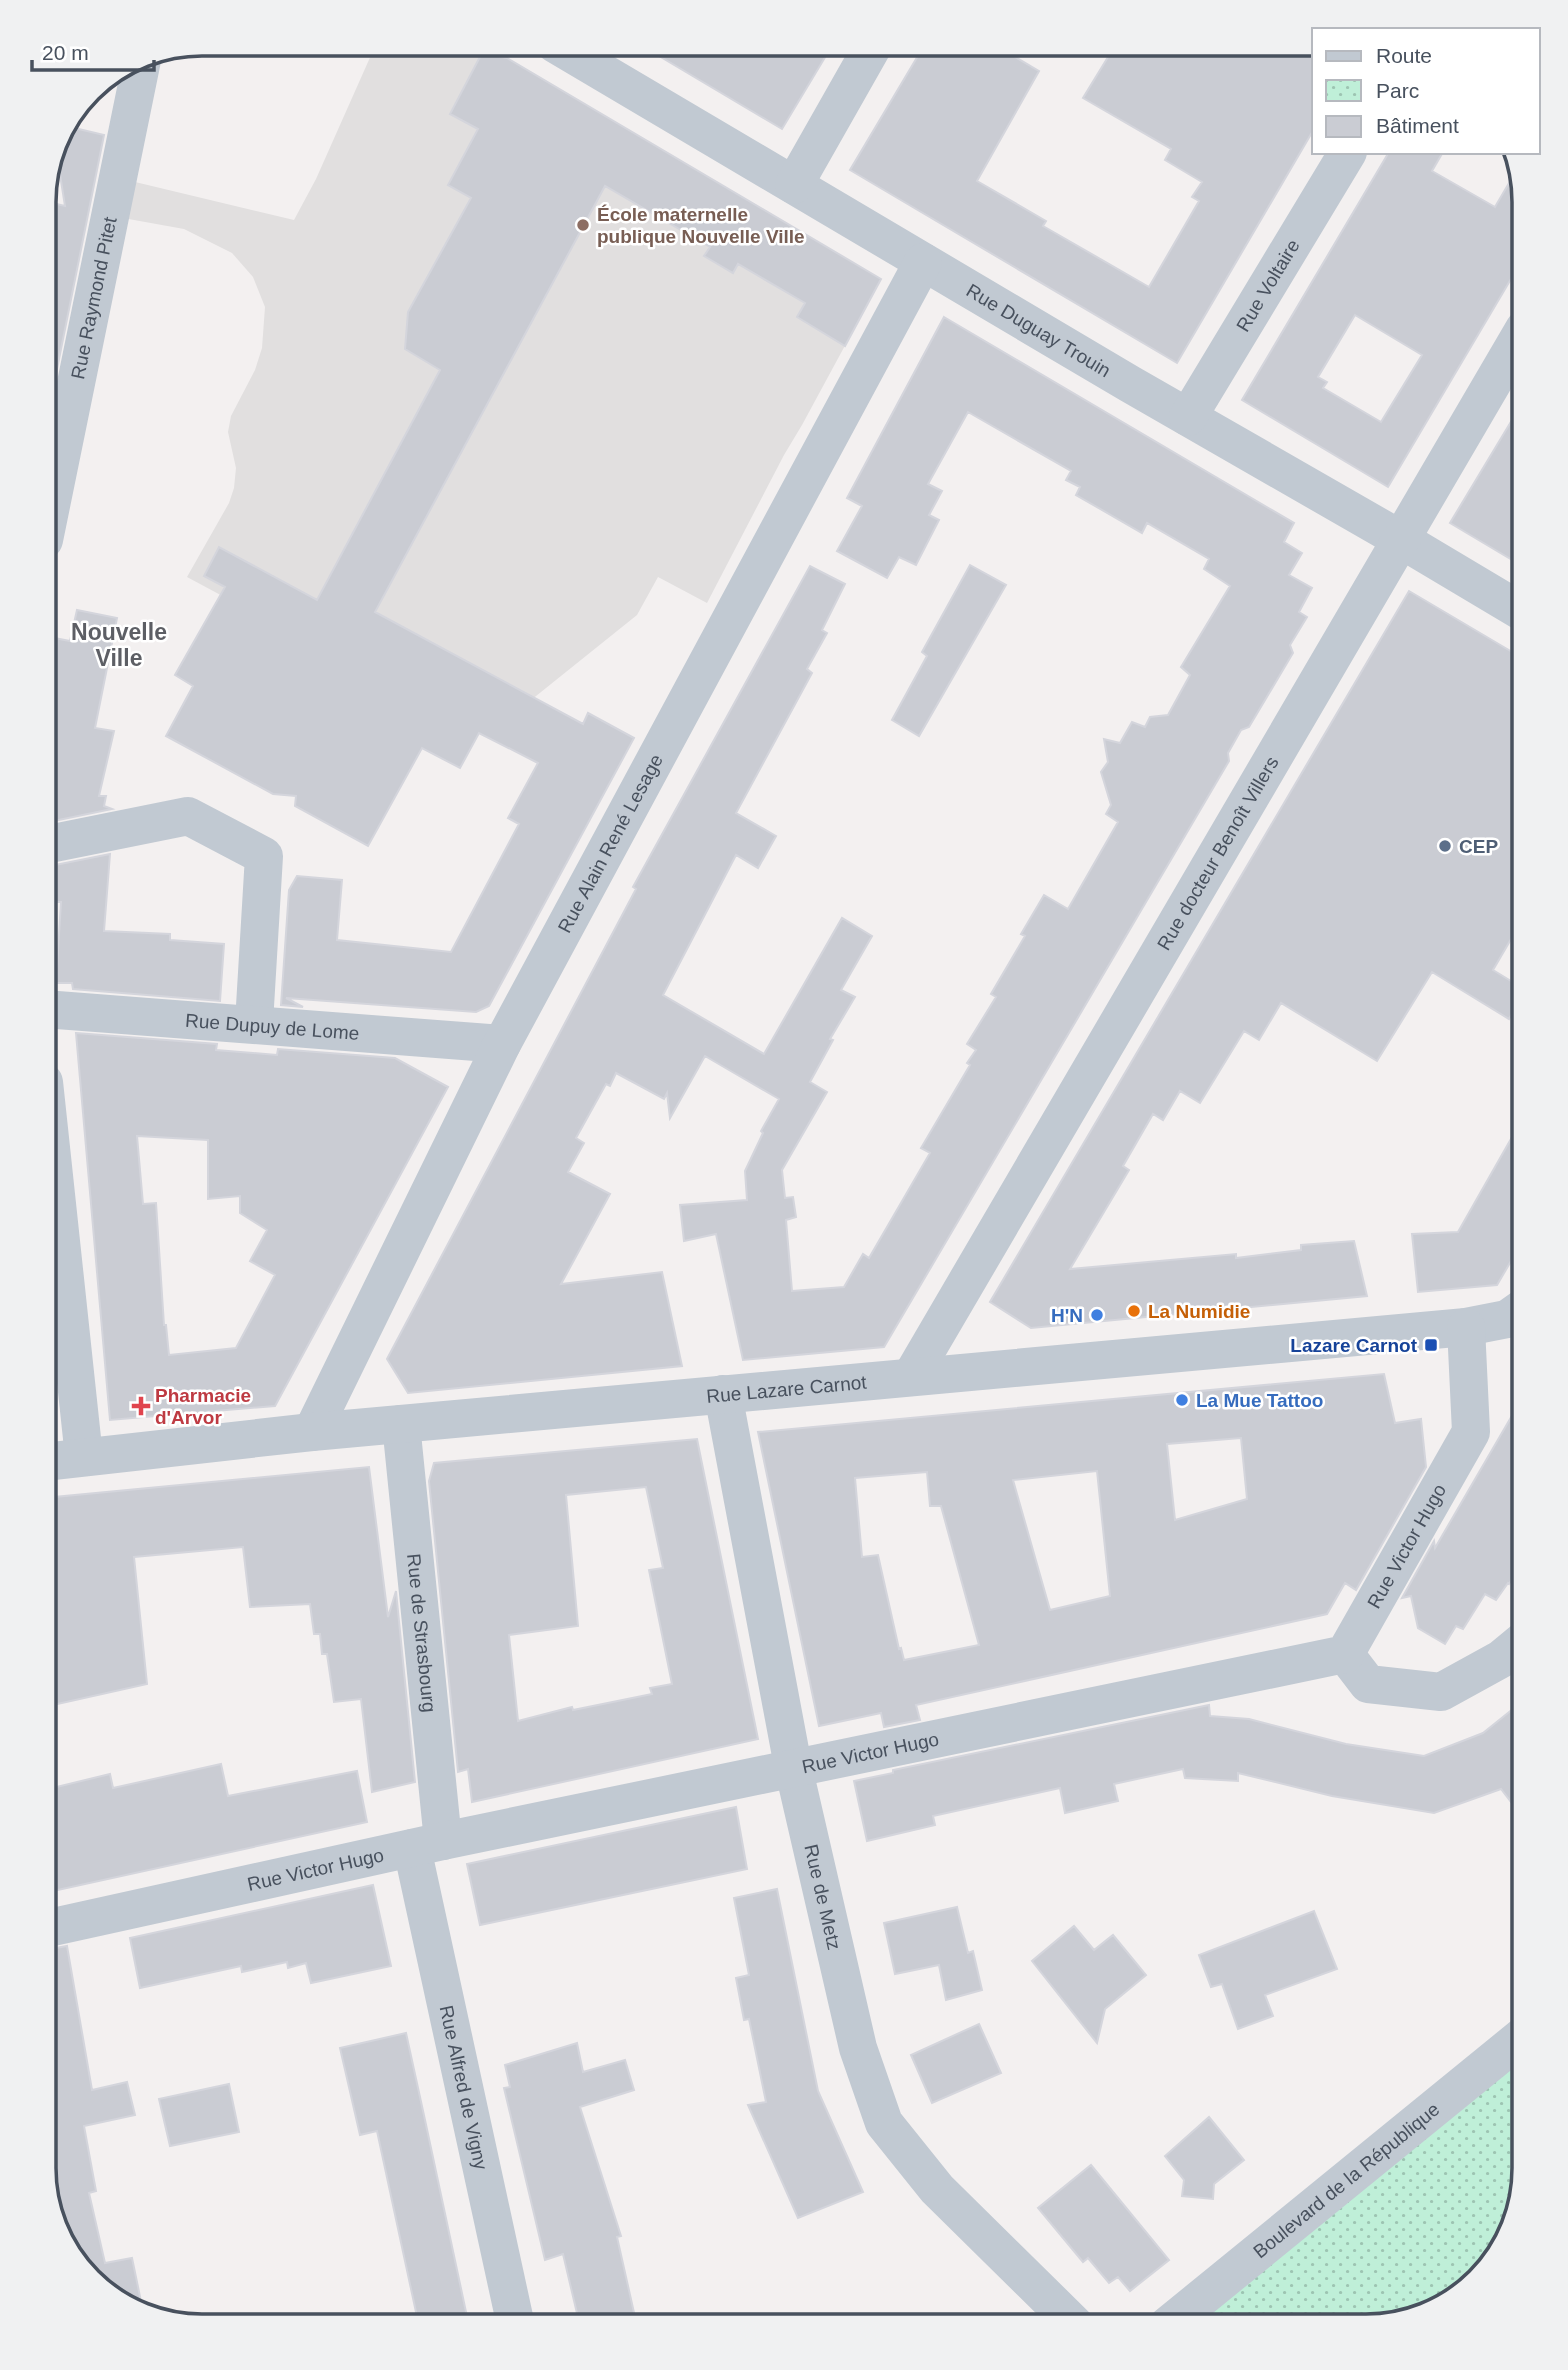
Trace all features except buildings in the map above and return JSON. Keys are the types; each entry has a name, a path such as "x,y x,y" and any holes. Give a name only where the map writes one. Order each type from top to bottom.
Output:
{"street":[{"name":"Rue Duguay Trouin","path":"575,56 1512,606"},
{"path":"794,185 867,56"},
{"name":"Rue Raymond Pitet","path":"56,481 140,70"},
{"name":"Rue Voltaire","path":"1188,417 1347,154"},
{"name":"Rue Alain René Lesage","path":"312,1432 502,1044 923,262"},
{"name":"Rue docteur Benoît Villers","path":"911,1377 1512,349"},
{"path":"56,843 188,816 264,856 254,1023"},
{"name":"Rue Dupuy de Lome","path":"56,1010 502,1044"},
{"path":"56,1194 84,1457"},
{"name":"Rue Lazare Carnot","path":"56,1460 312,1432 1466,1327 1507,1320 1512,1316"},
{"name":"Rue Victor Hugo","path":"56,1926 793,1766 1345,1654 1471,1432 1466,1327"},
{"name":"Rue de Metz","path":"723,1394 793,1766 858,2048 884,2123 937,2189 1064,2314"},
{"name":"Rue de Strasbourg","path":"401,1424 428,1844"},
{"path":"1345,1654 1368,1684 1441,1692 1501,1659 1512,1650"},
{"name":"Rue Alfred de Vigny","path":"428,1844 514,2314"},
{"name":"Boulevard de la République","path":"1182,2314 1512,2045"}],"shaded area":[{"path":"371,56 490,56 881,279 784,455 707,603 658,577 637,615 485,737 187,577 229,503 234,488 236,468 228,432 231,416 255,370 262,348 265,307 253,277 232,253 184,229 123,218 131,181 294,220 316,179"}],"green space":[{"path":"1512,2045 1512,2168 1507,2206 1501,2224 1482,2257 1455,2284 1422,2303 1385,2313 1182,2314"}],"place":[{"name":"École maternelle publique Nouvelle Ville","path":"583,225"},
{"name":"CEP","path":"1445,846"},
{"name":"La Numidie","path":"1134,1311"},
{"name":"H'N","path":"1097,1315"},
{"name":"Lazare Carnot","path":"1431,1345"},
{"name":"La Mue Tattoo","path":"1182,1400"},
{"name":"Pharmacie d'Arvor","path":"141,1406"}],"district":[{"name":"Nouvelle Ville","path":"119,645"}]}
